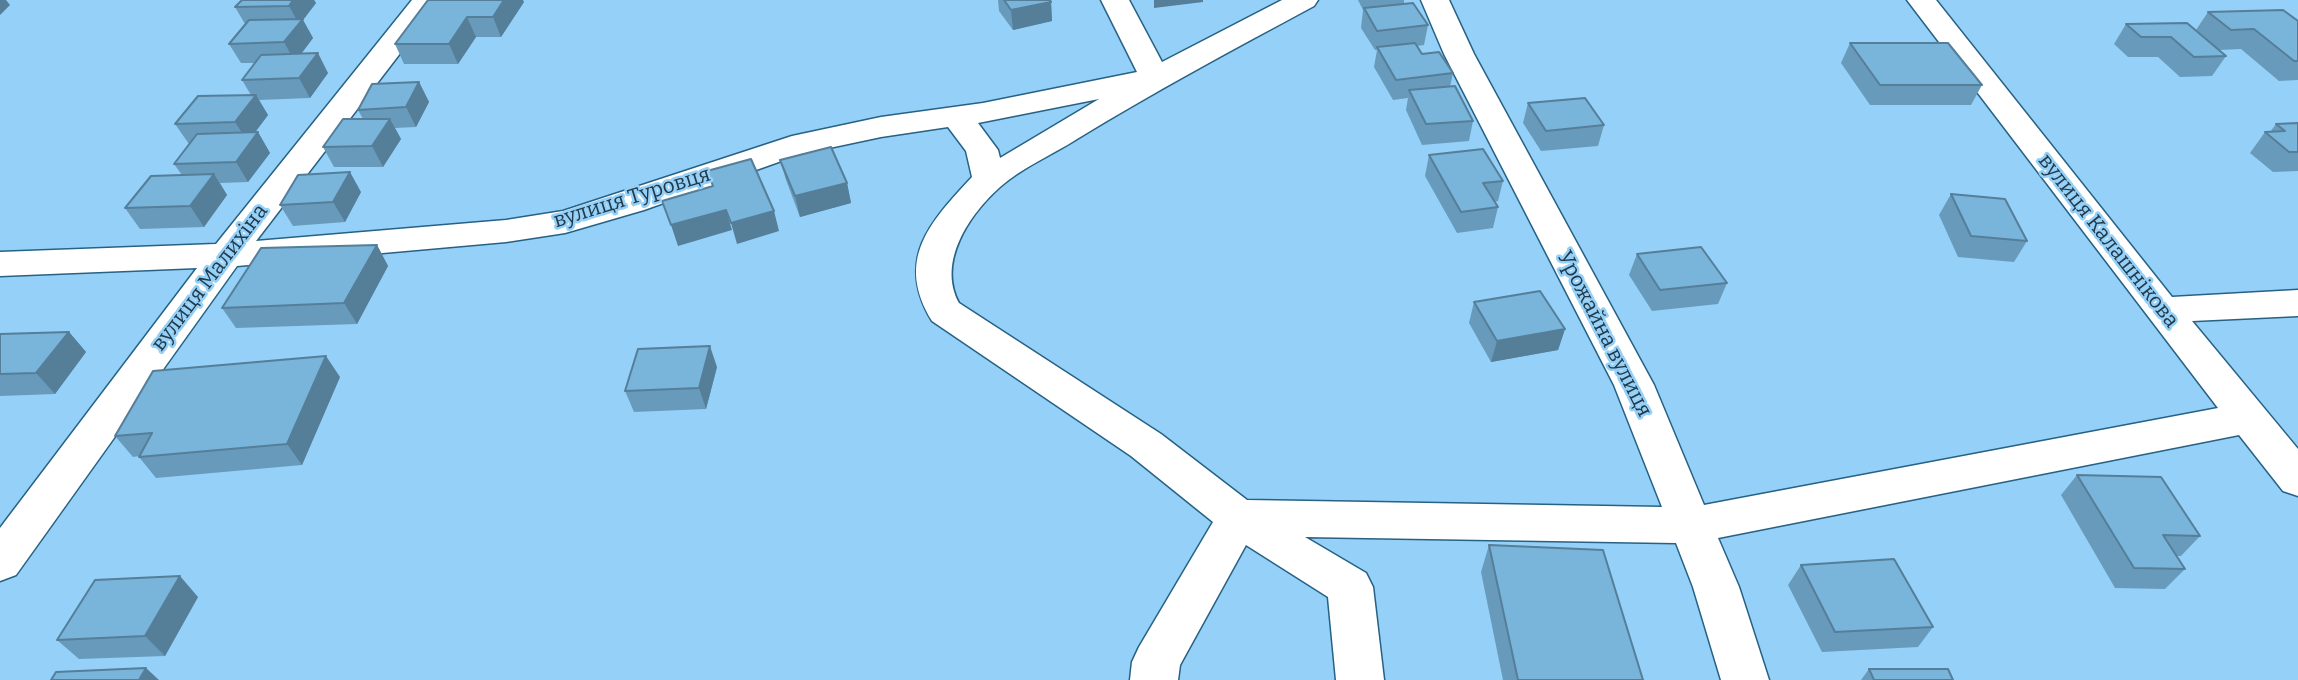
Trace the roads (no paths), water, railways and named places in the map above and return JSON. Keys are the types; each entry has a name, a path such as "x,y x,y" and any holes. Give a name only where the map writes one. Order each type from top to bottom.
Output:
{"street":[{"name":"вулиця Малихіна","path":"0,562 226,255 426,0"},
{"path":"1115,0 1155,78"},
{"path":"1304,0 1155,78 989,179 955,216 941,241 932,275 935,293 945,312 977,336 1067,390 1146,445 1238,518 1350,587 1360,680"},
{"name":"Урожайна вулиця","path":"1436,0 1460,54 1634,385 1716,587 1745,680"},
{"name":"вулиця Калашнікова","path":"1921,0 2162,310 2298,479"},
{"name":"вулиця Туровця","path":"0,264 226,255 506,231 565,222 632,202 792,146 881,127 957,117 1155,78"},
{"path":"957,117 982,150 989,179"},
{"path":"2162,310 2298,303"},
{"path":"1238,518 1691,525 2249,418"},
{"path":"1154,680 1156,662 1161,651 1238,518"}]}
